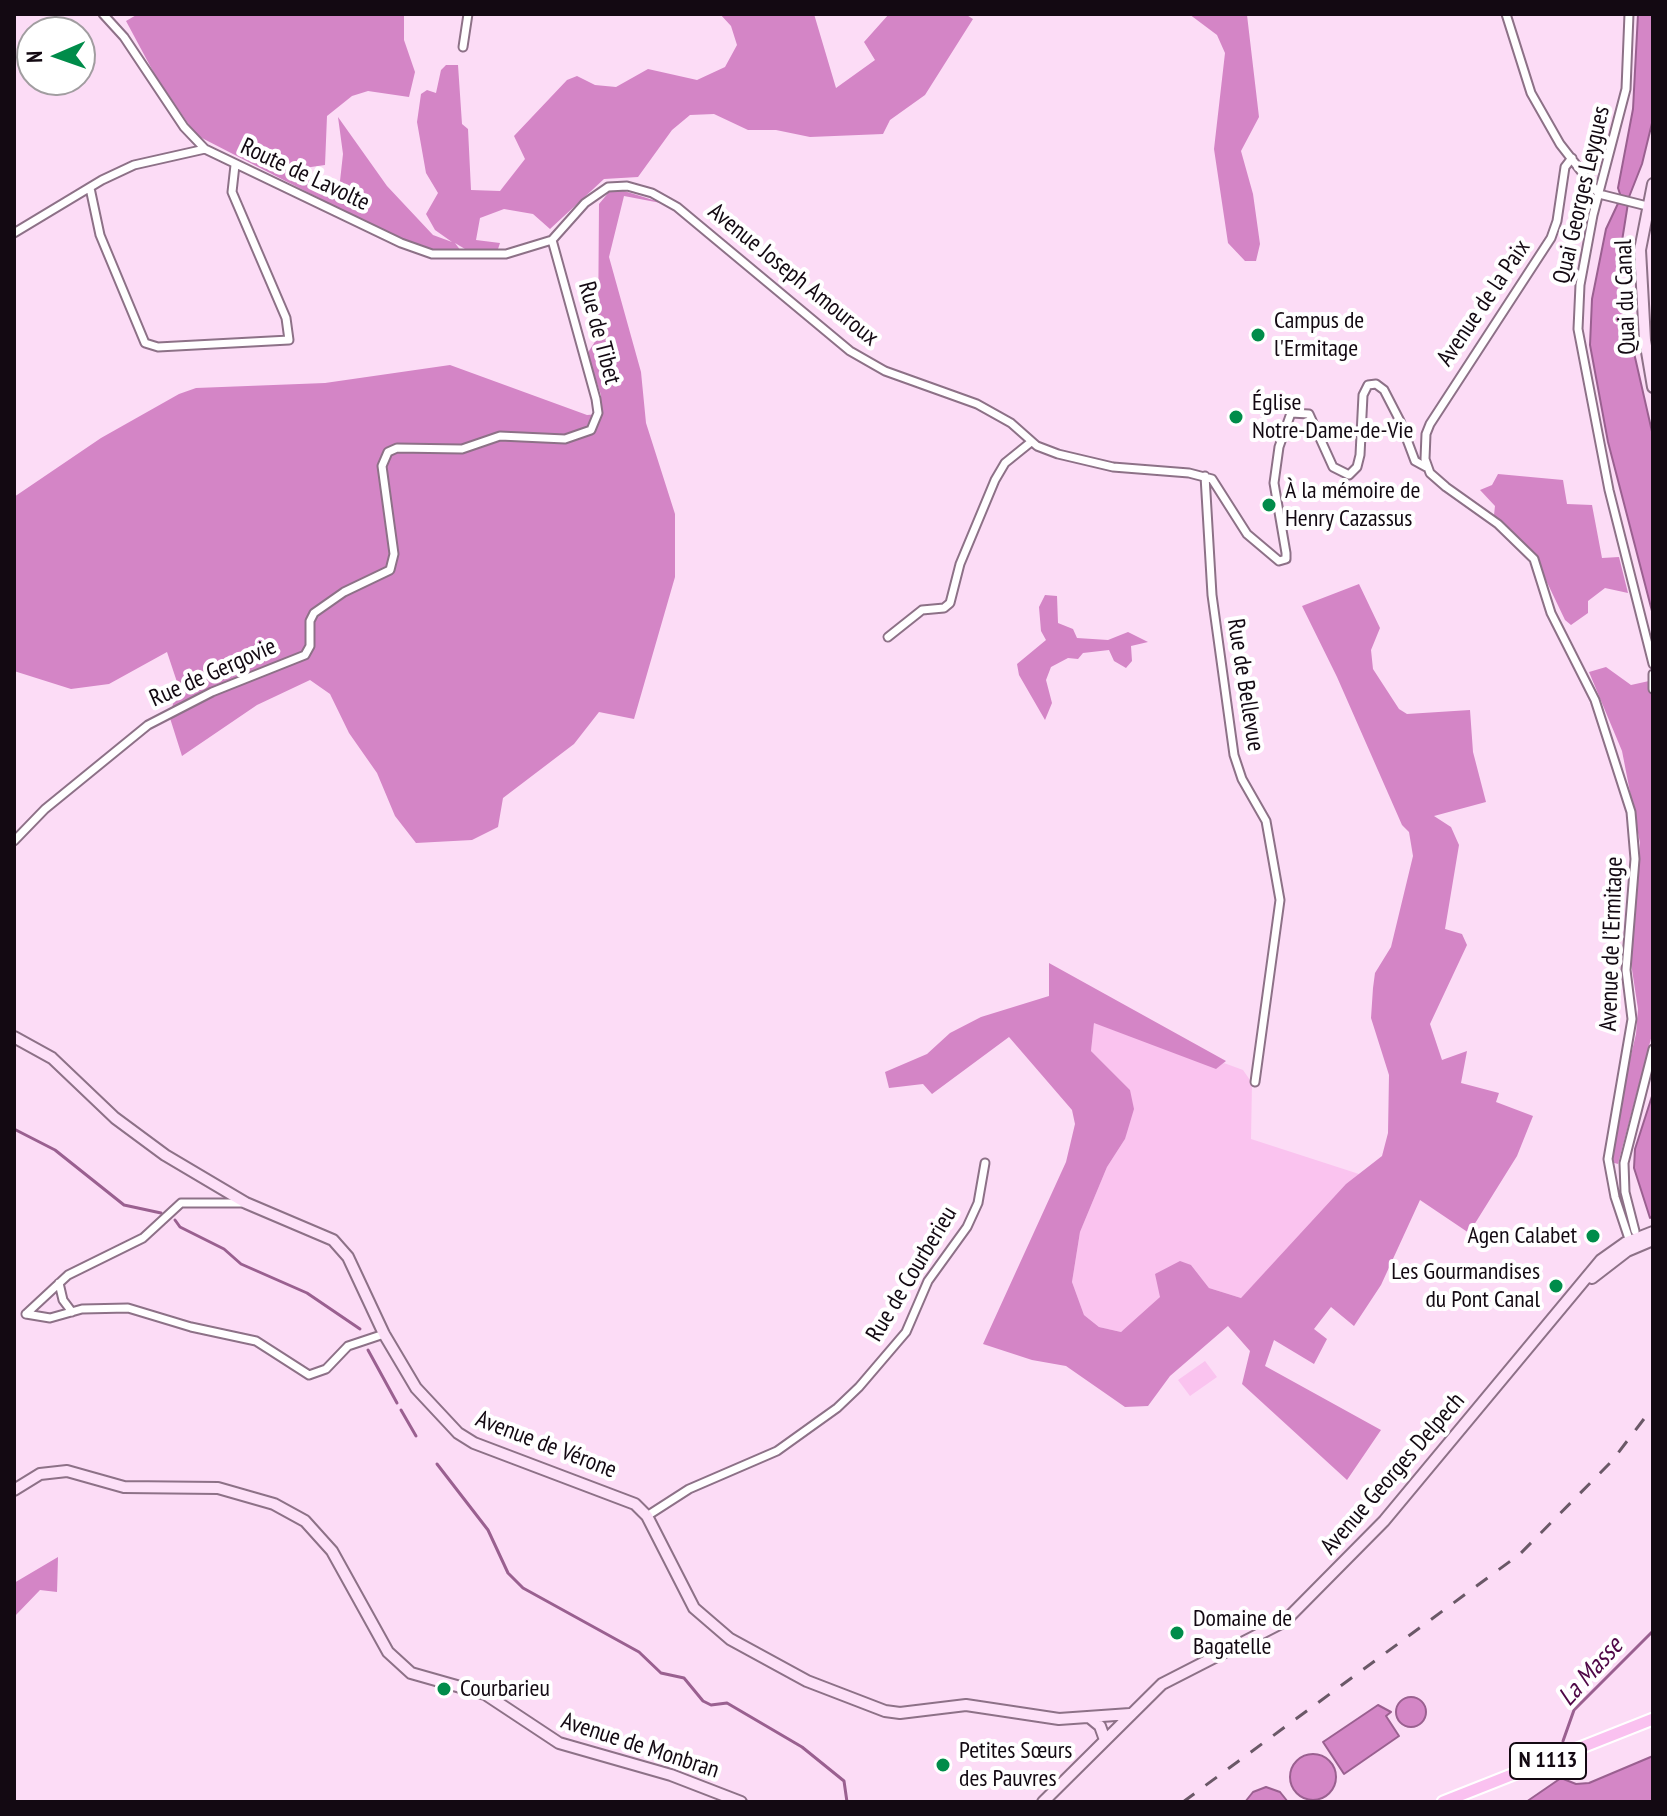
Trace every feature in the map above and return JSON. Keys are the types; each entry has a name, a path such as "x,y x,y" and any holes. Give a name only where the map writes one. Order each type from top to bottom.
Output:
{"main road":[{"name":"Quai du Canal","path":"1653,184 1644,205 1640,250 1653,387"},
{"name":"Avenue de Vérone","path":"14,1037 52,1058 137,1135 246,1203 326,1236 339,1246 356,1272 384,1334 421,1394 458,1433 515,1459 627,1498 647,1516 689,1600 703,1619 730,1639 807,1681 892,1712 980,1705 1059,1719 1130,1714"},
{"path":"1583,1283 1642,1237"},
{"name":"Avenue Georges Delpech","path":"1043,1802 1130,1714 1180,1673 1285,1621 1384,1521 1601,1260 1642,1237"},
{"name":"Avenue de Monbran","path":"14,1490 40,1474 67,1471 124,1487 218,1488 274,1504 305,1521 332,1551 388,1652 411,1673 476,1690 559,1743 671,1775 741,1802"},
{"path":"1089,1717 1100,1726 1105,1740"},
{"name":"N 1113","path":"1443,1802 1653,1719"},
{"path":"1100,1726 1117,1727"}],"street":[{"name":"Route de Lavolte","path":"103,14 124,37 192,136 205,149 235,165 432,254 492,256 552,240"},
{"path":"463,47 468,14"},
{"path":"1506,14 1531,93 1560,144 1602,195 1644,205"},
{"name":"Quai Georges Leygues","path":"1629,14 1626,89 1580,285 1579,342 1625,561 1653,664"},
{"path":"181,154 191,144 192,136"},
{"path":"1560,144 1564,174"},
{"path":"14,233 90,188 147,160 205,149"},
{"name":"Avenue de la Paix","path":"1428,470 1428,429 1551,238 1557,221 1564,174 1572,158"},
{"path":"90,188 100,235 145,343 158,347 289,340 286,318 235,203 231,184 235,165"},
{"name":"Avenue Joseph Amouroux","path":"552,240 585,203 608,187 627,186 652,193 677,207 857,356 900,377 977,404 1011,423 1031,442 1080,461 1205,476"},
{"name":"Rue de Tibet","path":"397,448 462,449 500,436 565,439 591,430 598,413 596,399 552,240"},
{"path":"1205,476 1217,482 1247,534 1282,561 1286,553 1274,483 1279,447 1291,413 1309,414 1333,467 1349,475 1357,467 1360,455 1363,395 1368,385 1376,384 1384,390 1415,461 1428,470"},
{"path":"888,637 922,610 939,609 950,603 960,564 995,480 1005,463 1031,442"},
{"name":"Rue de Gergovie","path":"14,841 56,800 148,725 212,692 305,655 310,646 310,621 314,613 344,592 390,570 394,554 382,466 388,452 397,448"},
{"name":"Avenue de l’Ermitage","path":"1428,470 1498,524 1534,559 1551,613 1595,700 1631,812 1635,859 1626,970 1632,1019 1608,1159 1615,1197 1642,1237"},
{"name":"Rue de Bellevue","path":"1205,476 1212,595 1234,755 1242,779 1266,821 1280,900 1255,1082"},
{"path":"1653,674 1653,689"},
{"path":"1642,1237 1625,1192 1624,1163 1653,1049"},
{"name":"Rue de Courberieu","path":"647,1516 689,1489 777,1451 837,1408 859,1387 906,1332 928,1281 967,1227 978,1203 985,1163"},
{"path":"246,1203 186,1201 143,1238 94,1260 59,1283 26,1314 50,1318 72,1312 128,1308 191,1327 256,1341 309,1375 326,1369 348,1346 384,1334"},
{"path":"59,1283 63,1300 72,1312"}],"shaded area":[{"path":"138,14 404,14 404,40 415,72 409,97 368,91 352,96 327,116 325,165 297,169 339,190 343,154 338,117 387,186 433,235 452,242 435,230 426,214 438,193 426,173 417,122 421,94 427,90 436,93 441,70 446,65 458,65 462,124 468,129 471,190 500,191 525,159 514,136 567,80 577,76 595,85 616,87 648,69 697,80 725,67 737,45 731,26 720,14 814,14 836,88 875,60 864,42 889,14 965,14 973,19 925,95 890,120 883,134 810,137 776,130 748,130 714,114 690,115 672,130 638,177 604,179 550,229 533,214 504,209 480,218 476,240 500,243 498,249 470,252 455,243 461,251 428,250 373,226 196,135 155,75 126,21"},
{"path":"1189,14 1247,15 1259,117 1241,151 1253,194 1260,244 1256,261 1245,261 1228,243 1214,149 1225,53 1217,35"},
{"path":"1638,14 1653,14 1653,119 1642,164 1629,197 1618,266 1621,296 1653,436 1653,615 1608,442 1590,345 1592,299 1606,229 1621,197 1618,188 1633,109"},
{"path":"621,190 666,204 624,196 609,257 641,372 646,423 675,514 675,577 634,719 599,712 574,744 503,798 498,827 472,840 416,843 395,816 377,773 349,733 330,694 310,680 257,705 182,756 169,715 179,688 167,652 109,684 71,689 14,671 14,497 101,438 179,394 196,388 325,383 450,365 587,415 600,414 601,395 587,354 598,337 599,204 609,192"},
{"path":"1498,474 1563,480 1567,504 1592,505 1602,558 1619,557 1628,593 1605,588 1588,601 1588,613 1571,625 1565,620 1533,553 1494,515 1495,506 1480,490 1492,485"},
{"path":"1359,584 1380,628 1371,650 1373,669 1399,709 1407,714 1470,710 1473,752 1486,802 1434,816 1451,827 1459,845 1445,929 1462,934 1467,945 1430,1024 1442,1060 1467,1051 1461,1083 1499,1093 1496,1102 1533,1116 1517,1156 1469,1233 1420,1200 1381,1285 1354,1326 1331,1307 1314,1329 1327,1339 1314,1364 1274,1340 1265,1366 1381,1430 1347,1480 1242,1384 1250,1351 1228,1326 1170,1376 1148,1406 1125,1407 1066,1366 1032,1360 983,1344 1066,1162 1075,1124 1072,1110 1009,1037 932,1094 923,1084 889,1088 885,1072 927,1054 950,1033 981,1017 1049,996 1049,963 1226,1061 1216,1069 1094,1023 1091,1051 1130,1090 1134,1109 1125,1139 1107,1167 1080,1232 1072,1282 1084,1315 1099,1327 1121,1332 1160,1297 1155,1274 1180,1261 1191,1265 1209,1288 1241,1298 1346,1184 1382,1156 1388,1133 1389,1075 1371,1018 1373,988 1375,973 1391,947 1413,856 1409,832 1402,825 1302,606"},
{"path":"1045,595 1057,596 1058,623 1073,629 1077,638 1108,640 1128,632 1148,642 1131,646 1132,661 1126,668 1114,661 1109,650 1083,653 1078,659 1068,658 1051,667 1046,680 1052,703 1045,720 1019,675 1017,664 1046,640 1041,631 1039,607"},
{"path":"1606,667 1631,685 1649,681 1653,695 1653,1031 1618,1164 1611,1162 1613,1131 1636,1034 1638,1009 1631,963 1640,843 1622,751 1589,672"},
{"path":"1094,1022 1216,1068 1224,1063 1243,1070 1252,1083 1251,1139 1359,1174 1241,1298 1209,1288 1191,1265 1136,1322 1121,1332 1099,1327 1084,1315 1072,1282 1080,1232 1107,1167 1125,1139 1130,1090 1091,1051"},
{"path":"1653,1093 1653,1216 1650,1218 1634,1168 1635,1149"},
{"path":"1205,1361 1217,1377 1190,1396 1178,1380"},
{"path":"58,1557 57,1592 40,1590 14,1617 14,1583"},
{"path":"1411,1697 1422,1701 1426,1712 1422,1723 1411,1727 1400,1723 1396,1712 1400,1701"},
{"path":"1378,1705 1391,1712 1386,1716 1399,1736 1344,1774 1323,1742"},
{"path":"1313,1754 1330,1760 1336,1777 1330,1794 1313,1800 1296,1794 1290,1777 1296,1760"},
{"path":"1653,1756 1653,1802 1526,1802 1561,1778 1576,1784 1589,1783"},
{"path":"1266,1787 1280,1792 1288,1802 1245,1802 1253,1792"}],"waterway":[{"path":"14,1129 55,1150 124,1205 161,1213"},
{"path":"175,1220 180,1227 224,1249 241,1264 307,1293 360,1329"},
{"path":"368,1350 397,1403"},
{"path":"401,1410 416,1436"},
{"path":"437,1464 488,1530 508,1573 523,1588 639,1652 661,1673 684,1678 703,1701 711,1705 727,1703 802,1747 844,1781 847,1802"},
{"name":"La Masse","path":"1563,1741 1574,1710 1653,1631"}],"railway":[{"path":"1183,1802 1520,1554 1612,1461 1653,1407"}],"place":[{"name":"Campus de l'Ermitage","path":"1258,335"},
{"name":"Église Notre-Dame-de-Vie","path":"1236,417"},
{"name":"À la mémoire de Henry Cazassus","path":"1269,505"},
{"name":"Agen Calabet","path":"1593,1236"},
{"name":"Les Gourmandises du Pont Canal","path":"1556,1286"},
{"name":"Domaine de Bagatelle","path":"1177,1633"},
{"name":"Courbarieu","path":"444,1689"},
{"name":"Petites Sœurs des Pauvres","path":"943,1765"}]}
